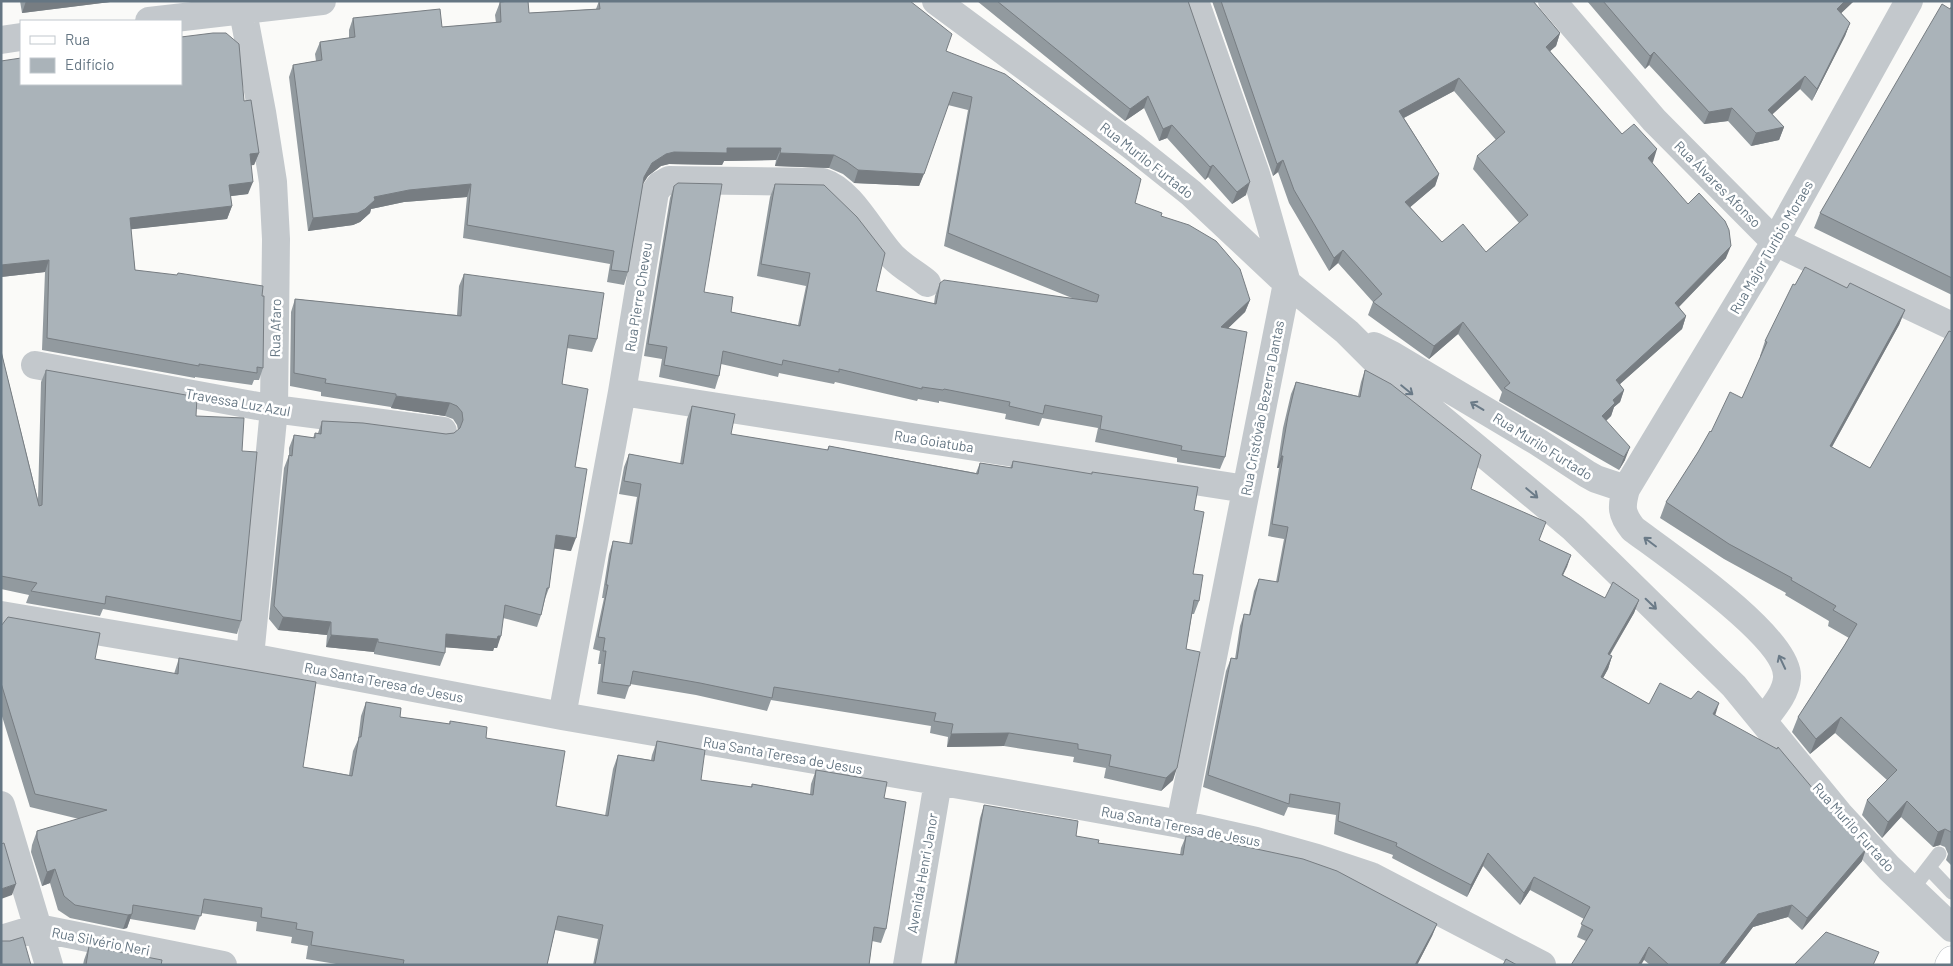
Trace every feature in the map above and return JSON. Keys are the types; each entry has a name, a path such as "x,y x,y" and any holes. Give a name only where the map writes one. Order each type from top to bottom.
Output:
{"main road":[{"path":"1949,965 1952,960"}],"street":[{"path":"155,20 242,6 322,1"},
{"name":"Rua Murilo Furtado","path":"936,1 1146,157 1191,193 1287,283 1346,332 1396,381 1573,528 1734,686 1839,814 1952,928"},
{"name":"Rua Cristóvão Bezerra Dantas","path":"1180,824 1287,283 1256,174 1195,1"},
{"name":"Rua Álvares Afonso","path":"1552,1 1654,120 1775,242 1952,326"},
{"name":"Rua Major Turibio Moraes","path":"1626,489 1775,242 1909,1"},
{"name":"Rua Afaro","path":"242,6 273,182 276,239 274,409 250,657"},
{"path":"1,40 20,37"},
{"name":"Rua Pierre Cheveu","path":"562,716 622,392 655,192 660,185 669,180 822,182 831,184 846,196 894,258 927,283"},
{"name":"Rua Murilo Furtado","path":"1346,332 1392,355 1596,479 1626,489"},
{"name":"Travessa Luz Azul","path":"35,365 274,409 442,431"},
{"name":"Rua Goiatuba","path":"622,392 1246,489"},
{"path":"1626,489 1623,503 1624,518 1633,529 1721,595 1764,636 1784,662 1787,678 1781,696 1763,721"},
{"name":"Rua Santa Teresa de Jesus","path":"1,615 250,657 562,716 1180,824 1256,841 1371,876 1542,965"},
{"name":"Avenida Henri Janor","path":"907,965 938,782"},
{"path":"1,805 49,965"},
{"path":"1,939 38,928"},
{"name":"Rua Silvério Neri","path":"38,928 223,965"}],"lane":[{"path":"1912,889 1939,854"},
{"path":"1928,868 1952,892"}],"building":[{"path":"528,1 529,13 600,9 599,1 910,1 952,34 946,51 1005,74 1141,179 1135,203 1162,213 1161,216 1189,225 1216,241 1240,269 1250,300 1221,327 1247,332 1225,457 1181,450 1182,446 1100,429 1102,416 1045,405 1043,414 1009,406 1010,402 944,389 922,387 922,389 839,369 839,372 783,360 782,365 723,351 719,376 664,365 667,347 648,344 674,186 678,183 722,184 704,292 733,297 731,312 800,326 810,273 761,264 775,184 824,185 857,217 885,253 876,291 936,304 940,283 944,280 1097,302 1099,295 948,233 972,97 953,92 924,174 858,170 834,155 780,153 781,148 727,148 727,153 674,152 666,154 652,163 644,177 628,272 611,270 614,251 467,225 471,184 409,190 374,197 375,200 358,213 313,218 293,65 322,60 320,42 355,37 353,18 440,9 442,27 501,22 500,2"},
{"path":"997,1 1188,1 1250,182 1237,192 1213,165 1210,167 1172,125 1163,129 1148,96 1130,109"},
{"path":"1221,1 1533,1 1560,33 1546,47 1622,134 1634,124 1657,149 1648,158 1688,204 1699,193 1725,221 1729,230 1731,246 1675,303 1686,316 1616,380 1624,390 1613,400 1615,403 1602,416 1630,447 1624,457 1504,388 1510,383 1463,322 1434,346 1373,302 1382,294 1343,250 1334,258 1294,190 1283,160 1277,164","holes":["1459,78 1505,132 1477,156 1528,215 1486,252 1463,224 1442,242 1405,202 1439,174 1399,111"]},
{"path":"1603,1 1845,1 1837,9 1850,23 1817,89 1805,76 1768,110 1784,127 1756,133 1732,108 1709,112 1654,52 1650,56"},
{"path":"1942,4 1950,9 1952,6 1952,278 1820,213"},
{"path":"226,33 239,44 244,101 251,100 259,153 250,154 253,182 229,185 232,206 130,218 135,270 177,275 178,273 263,286 263,368 257,367 257,373 199,364 199,366 47,338 49,260 1,265 1,61 20,58 20,85 182,85 182,37"},
{"path":"1805,267 1847,288 1850,283 1905,310 1830,446 1870,468 1949,331 1952,332 1952,834 1945,829 1938,832 1907,801 1888,822 1867,800 1897,770 1841,717 1816,739 1798,717 1857,624 1833,610 1836,606 1791,580 1792,578 1729,544 1666,502 1711,432 1730,392 1742,398 1767,342 1765,341 1793,284 1795,285"},
{"path":"464,274 604,293 597,339 569,335 562,384 588,389 575,467 587,469 576,538 556,535 549,588 547,588 541,615 505,605 501,636 498,636 497,639 446,634 445,653 378,642 378,639 331,635 331,622 283,617 274,606 289,455 292,456 294,435 315,438 315,433 321,434 322,421 363,423 446,434 454,433 460,428 463,420 462,412 457,406 450,403 396,396 396,394 325,383 326,379 294,373 295,299 461,316"},
{"path":"1,351 39,506 42,505 46,370 197,397 196,416 244,418 242,451 257,452 241,621 106,596 105,604 31,591 37,583 1,576"},
{"path":"1365,370 1391,384 1481,455 1471,489 1546,522 1539,540 1571,555 1562,575 1605,598 1613,582 1639,600 1608,654 1612,656 1601,677 1649,704 1660,683 1691,699 1698,691 1719,703 1713,714 1777,749 1778,747 1843,826 1866,849 1807,918 1792,905 1758,914 1719,965 1669,965 1649,947 1638,965 1571,965 1593,930 1581,924 1590,907 1534,877 1524,893 1488,853 1471,885 1396,846 1397,843 1338,821 1340,803 1290,794 1289,804 1208,775 1231,658 1237,659 1244,614 1250,615 1259,579 1278,582 1288,527 1272,524 1283,456 1281,456 1296,382 1360,397"},
{"path":"692,406 735,414 731,434 828,450 829,446 978,474 980,463 1012,468 1013,461 1092,474 1092,472 1198,487 1194,510 1204,512 1193,574 1203,575 1199,601 1194,600 1186,649 1200,652 1177,768 1166,778 1109,766 1111,755 1078,749 1078,744 1009,733 951,734 953,724 934,721 936,713 774,687 772,698 633,671 630,686 602,682 606,651 603,651 605,638 598,637 608,585 606,585 613,541 632,544 641,484 624,481 629,454 683,464"},
{"path":"8,617 100,633 95,659 178,674 179,658 316,682 303,767 352,776 359,737 361,737 366,702 401,708 400,717 450,724 450,721 487,727 486,738 565,751 556,806 608,816 618,755 654,761 657,741 705,750 701,780 752,787 752,784 813,795 816,770 887,782 884,798 906,802 886,929 874,927 869,965 595,965 603,925 558,916 547,965 403,965 404,960 311,945 313,932 296,929 297,923 261,917 262,908 204,899 201,916 133,905 132,914 128,915 75,905 64,896 55,869 47,872 37,838 37,831 107,810 35,794 1,683 1,626"},
{"path":"984,805 1078,821 1076,836 1099,840 1098,843 1183,855 1186,836 1196,836 1303,859 1337,871 1437,924 1415,965 956,965"},
{"path":"4,843 16,884 1,889 1,844"},
{"path":"1826,932 1879,952 1873,965 1794,965"},
{"path":"23,937 31,965 1,965 1,941 10,941"},
{"path":"89,946 162,960 161,965 86,965"},
{"path":"1506,959 1517,965 1503,965"}]}
